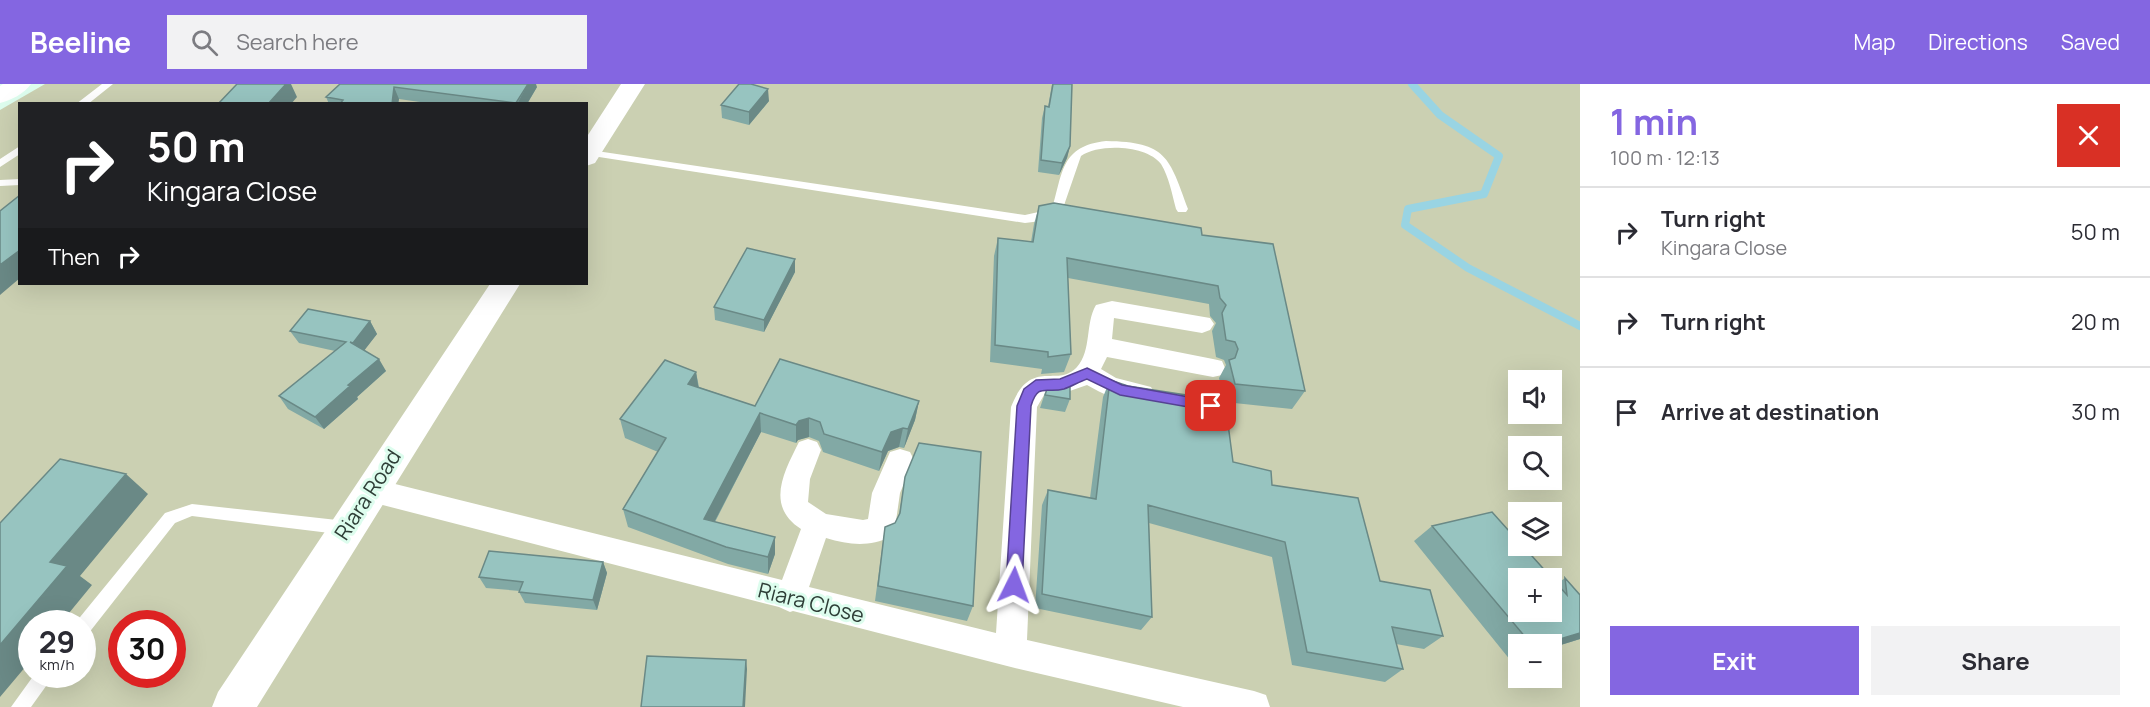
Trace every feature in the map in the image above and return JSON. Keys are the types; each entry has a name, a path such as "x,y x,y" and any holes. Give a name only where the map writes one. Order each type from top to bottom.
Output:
{"street":[{"path":"588,156 633,84"},
{"name":"Riara Road","path":"233,707 504,285"},
{"path":"1011,652 1024,406 1029,392 1041,384 1062,384 1087,373 1099,346 1104,311 1112,309 1202,324"},
{"path":"1099,346 1213,368"},
{"path":"1087,373 1120,390 1166,398"},
{"path":"808,450 796,478 794,498 796,508 802,517 817,523 870,534 881,528 886,493 900,460"},
{"name":"Riara Close","path":"371,490 790,598 1011,652 1254,707"},
{"path":"790,598 817,523"}],"lane":[{"path":"84,102 108,84"},
{"path":"588,156 1024,219 1041,217 1057,211 1076,155 1086,147 1103,144 1146,149 1159,155 1167,165 1182,209"},
{"path":"0,164 18,150"},
{"path":"0,183 18,182"},
{"path":"96,610 170,518 192,510 347,528"},
{"path":"20,707 35,688"}],"green space":[{"path":"45,84 1580,84 1580,707 0,707 0,110"}],"building":[{"path":"237,84 286,84 270,102 220,102"},
{"path":"340,84 528,84 517,102 394,87 392,102 342,102 343,100 326,97"},
{"path":"739,84 751,84 768,89 749,112 721,105"},
{"path":"1053,84 1072,84 1070,146 1062,163 1041,160 1045,106 1049,107"},
{"path":"18,197 18,252 0,265 0,211"},
{"path":"1054,203 1201,228 1202,235 1273,244 1305,391 1235,384 1229,360 1235,358 1238,349 1235,342 1226,340 1222,313 1226,305 1220,298 1218,286 1067,258 1071,354 1048,357 1048,352 995,345 998,238 1033,242 1039,206"},
{"path":"747,248 795,259 764,320 714,307"},
{"path":"308,309 370,321 353,343 350,342 379,359 315,417 279,396 346,342 290,331"},
{"path":"780,359 919,401 908,429 903,428 891,432 882,452 824,434 820,422 809,418 799,421 796,425 760,413 704,519 775,537 768,557 726,547 623,509 666,438 620,419 665,360 696,372 688,384 755,406"},
{"path":"1110,380 1128,386 1225,401 1233,462 1271,471 1272,485 1358,498 1380,581 1430,590 1443,636 1392,627 1403,669 1307,652 1285,542 1148,505 1152,617 1042,594 1048,490 1096,499"},
{"path":"1070,382 1070,399 1045,395 1048,386"},
{"path":"919,443 981,452 973,606 878,586 885,527 895,523 900,513 905,477"},
{"path":"60,459 126,474 50,562 67,566 30,610 18,610 18,624 0,645 0,523"},
{"path":"1492,512 1508,530 1508,556 1532,556 1543,568 1508,568 1508,616 1432,526"},
{"path":"489,551 603,562 593,600 519,592 523,582 479,577"},
{"path":"1565,578 1580,595 1580,633 1562,638 1562,634 1523,634 1513,622 1562,622 1562,589 1567,595"},
{"path":"647,656 746,660 743,707 641,707"}],"waterway":[{"path":"1412,84 1440,115 1499,156 1484,194 1408,209 1405,225 1468,268 1580,326"}],"route":[{"path":"1014,585 1024,406 1029,392 1041,384 1062,384 1076,380 1087,373 1120,390 1211,406"}]}
